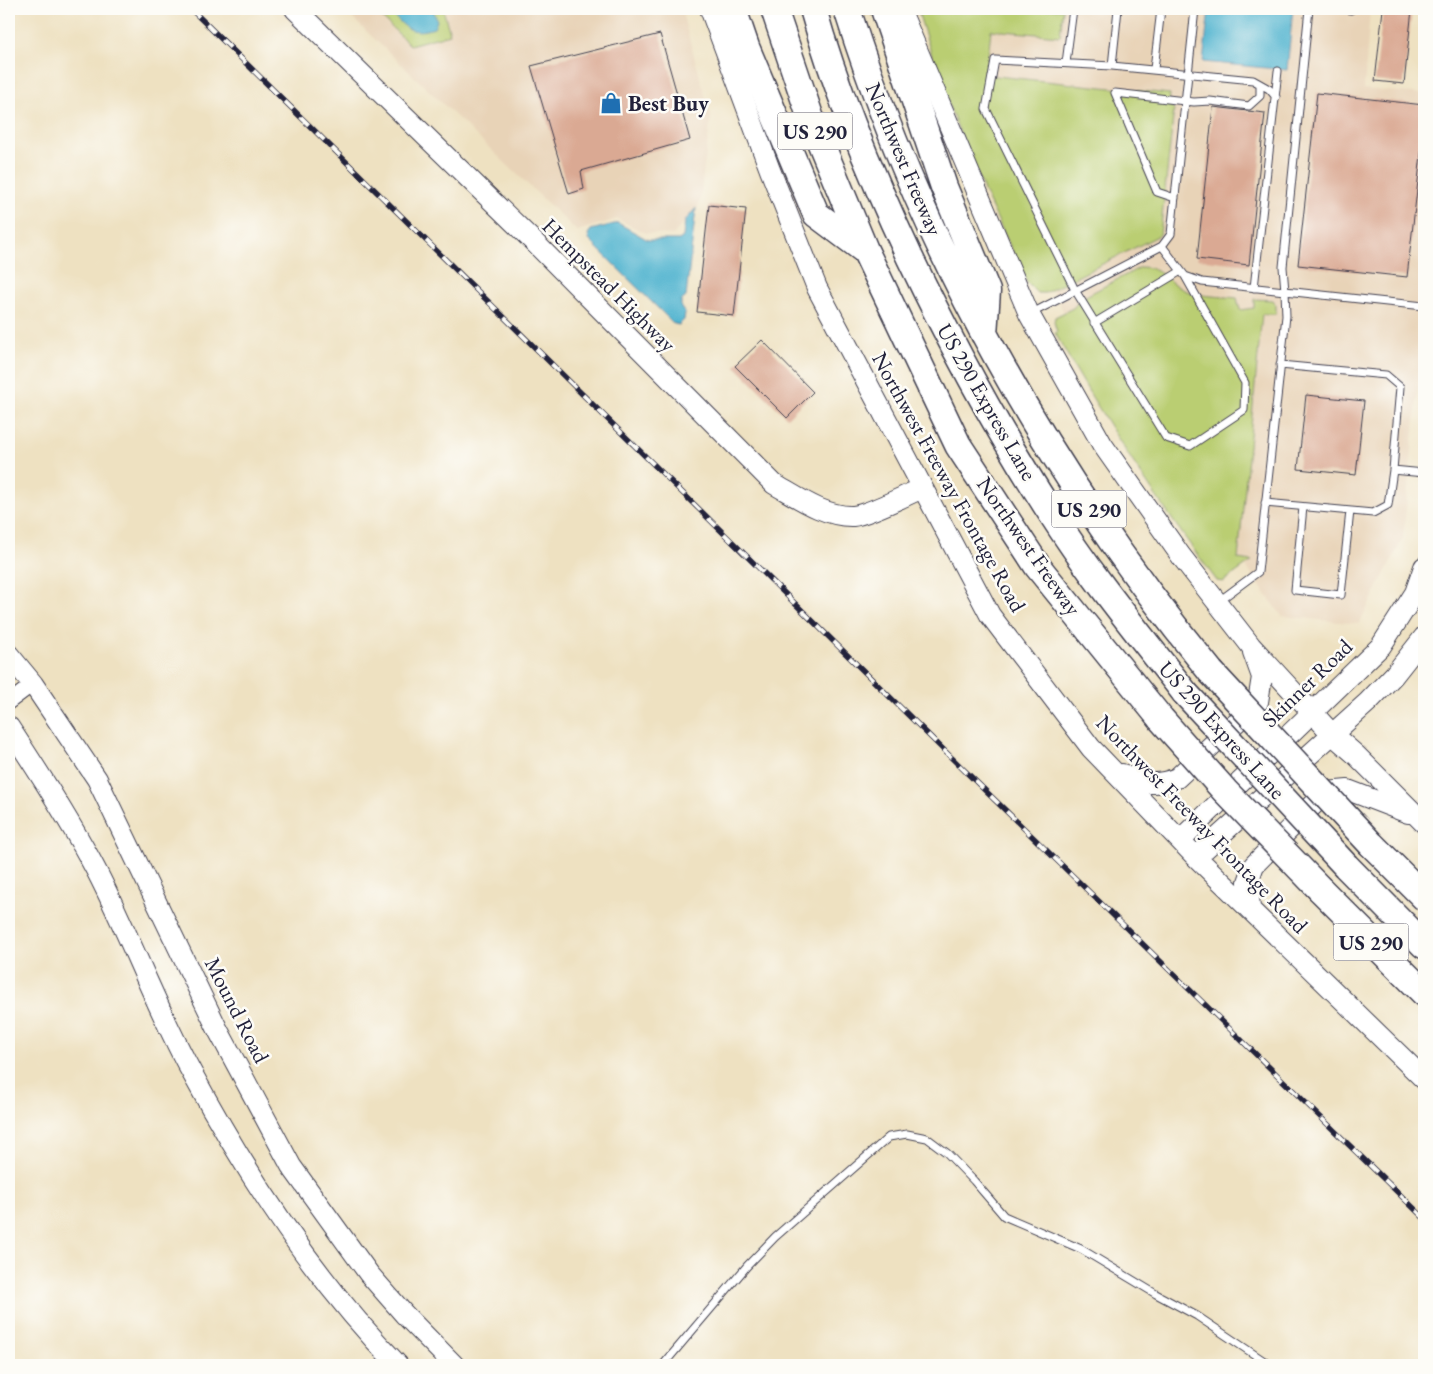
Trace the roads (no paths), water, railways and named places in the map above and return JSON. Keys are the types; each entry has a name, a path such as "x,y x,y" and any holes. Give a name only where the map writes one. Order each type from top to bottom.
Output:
{"highway":[{"path":"733,9 746,47 816,214 865,250"},
{"name":"Northwest Freeway","path":"774,9 812,122 865,250 958,445 1038,567 1161,719 1231,797 1424,993"},
{"name":"US 290 Express Lane","path":"812,9 824,47 882,198 948,336 998,428 1052,514 1116,605 1185,693 1346,866 1424,945"},
{"name":"Northwest Freeway","path":"847,9 885,117 915,190 984,335 1029,414 1081,498 1158,605 1211,672 1371,844 1424,898"},
{"path":"884,9 944,187 987,290 984,335"}],"street":[{"name":"Hempstead Highway","path":"294,9 532,240 774,484 804,502 828,512 853,516 922,488"},
{"name":"Northwest Freeway Frontage Road","path":"710,9 770,170 817,288 990,615 1091,748 1196,857 1424,1079"},
{"path":"900,9 1029,314 1102,444 1217,603 1251,646 1333,735 1356,755 1421,820"},
{"name":"Skinner Road","path":"1180,840 1311,711 1381,646 1415,592 1424,567"},
{"path":"1196,857 1333,735 1394,675 1424,637"},
{"path":"1111,768 1144,784 1164,783 1177,778 1258,702 1262,677 1251,646"},
{"name":"Mound Road","path":"9,655 33,684 97,779 218,1030 291,1166 368,1274 454,1365"},
{"path":"9,702 33,684"},
{"path":"9,727 37,769 96,870 166,1022 227,1135 317,1270 398,1365"},
{"path":"1250,909 1248,882 1254,865 1326,792 1348,790 1421,820"}],"lane":[{"path":"1066,63 1073,9"},
{"path":"1112,66 1118,9"},
{"path":"1154,70 1161,9"},
{"path":"1029,314 1162,246 1171,234 1195,9"},
{"path":"1217,603 1258,572 1286,316 1283,266 1309,9"},
{"path":"1162,246 1183,273 1245,383 1244,410 1190,446 1166,438 1094,323 1076,290 986,109 995,60 1112,66 1253,80 1269,89 1276,97"},
{"path":"1254,288 1278,71"},
{"path":"1175,198 1157,192 1115,93 1249,106 1256,102 1260,96 1260,85"},
{"path":"1183,273 1202,282 1424,306"},
{"path":"1094,323 1183,273"},
{"path":"1265,503 1373,513 1388,505 1392,470 1400,387 1386,374 1280,365"},
{"path":"1392,470 1424,473"},
{"path":"1304,506 1295,590 1340,596 1350,511"},
{"path":"664,1365 747,1266 775,1237 889,1137 907,1134 927,1138 947,1153 1004,1216 1081,1249 1197,1316 1270,1365"}],"water":[{"path":"387,9 433,9 437,21 434,28 418,31 412,30 403,25"},
{"path":"1209,9 1293,9 1287,70 1203,62"},
{"path":"696,208 686,297 681,301 681,308 685,313 684,320 679,325 674,324 589,240 588,234 591,230 618,223 648,240 679,240 683,237 685,221"}],"railway":[{"path":"191,9 962,768 1424,1218"}],"place":[{"name":"Best Buy","path":"611,103"}]}
